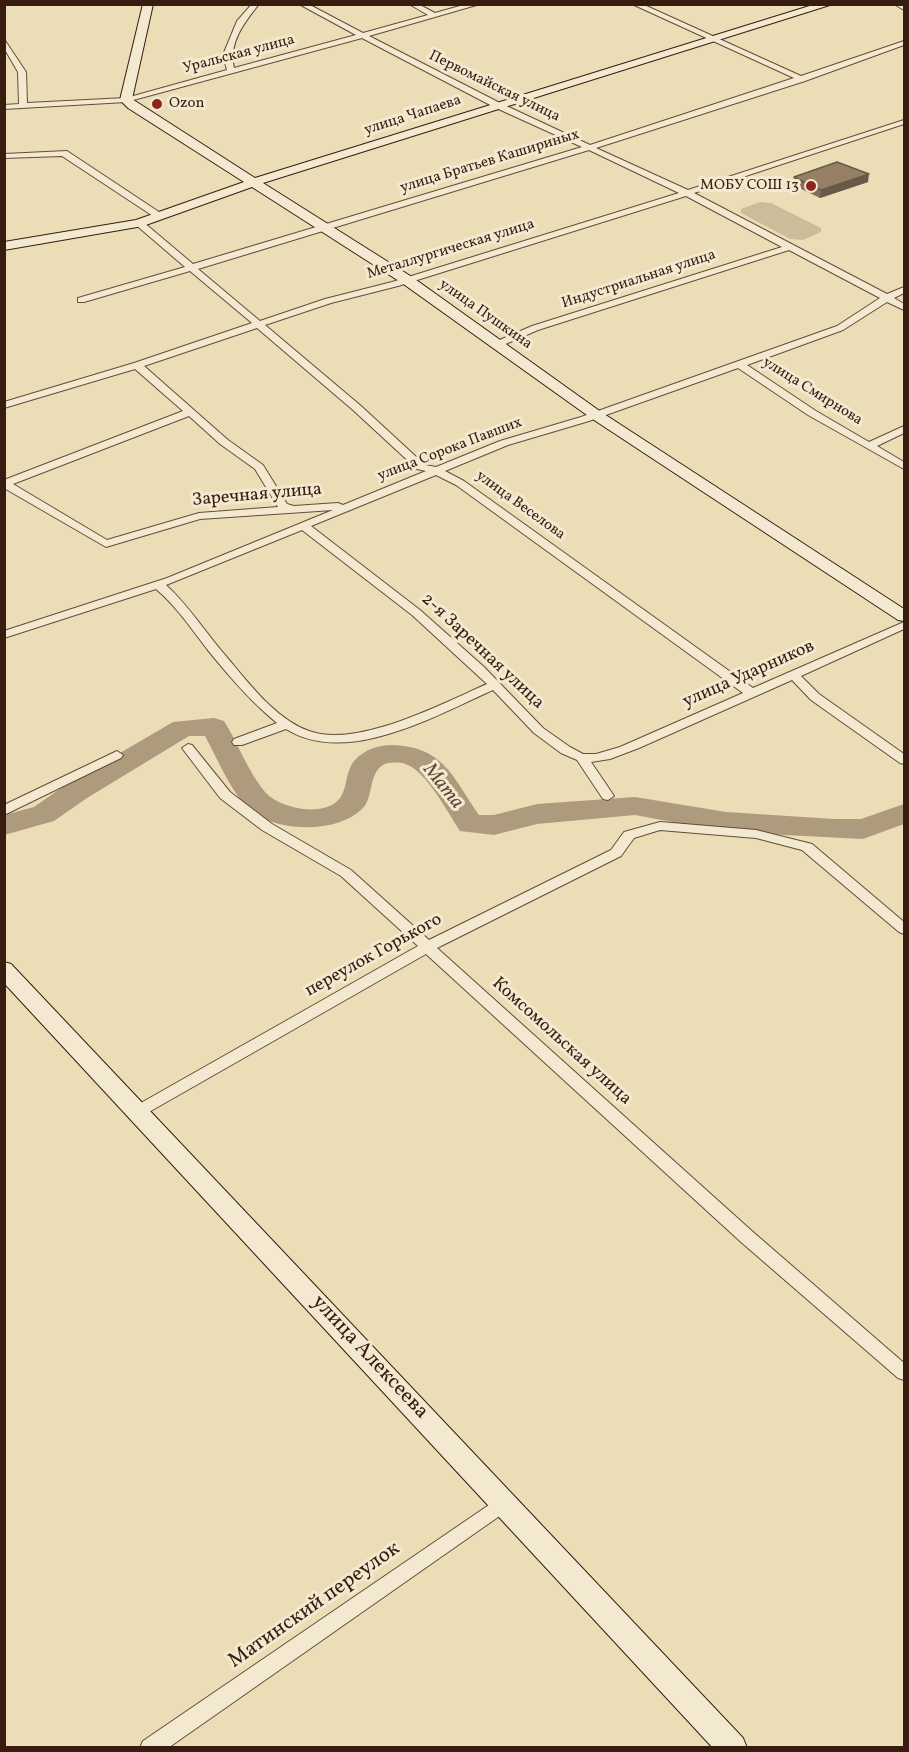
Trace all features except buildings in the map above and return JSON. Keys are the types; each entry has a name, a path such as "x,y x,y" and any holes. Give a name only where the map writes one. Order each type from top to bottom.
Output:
{"street":[{"path":"126,100 134,56 148,4"},
{"path":"231,71 227,55 241,21 256,4"},
{"name":"Первомайская улица","path":"302,4 361,37 497,105 687,194 904,307"},
{"path":"412,4 435,16"},
{"name":"Уральская улица","path":"4,107 126,100 477,4"},
{"path":"635,4 802,79"},
{"name":"улица Чапаева","path":"4,246 139,223 255,182 497,105 828,4"},
{"path":"897,4 904,8"},
{"path":"4,41 22,72 23,106"},
{"name":"улица Братьев Кашириных","path":"81,300 586,147 802,79 904,43"},
{"path":"4,61 17,62"},
{"name":"улица Пушкина","path":"126,100 140,112 255,182 407,280 596,415 904,616"},
{"name":"Металлургическая улица","path":"4,405 262,325 328,301 407,280 687,194 904,122"},
{"path":"4,156 64,153 159,216"},
{"name":"улица Веселова","path":"139,223 262,325 421,467 435,470 460,483 751,693"},
{"name":"Индустриальная улица","path":"498,344 536,328 790,247"},
{"name":"улица Сорока Павших","path":"4,635 158,584 504,443 596,415 840,328 888,297 904,291"},
{"name":"улица Смирнова","path":"739,364 812,412 904,466"},
{"path":"137,365 224,442 259,467 284,506 296,510"},
{"path":"5,483 191,412"},
{"name":"улица Смирнова","path":"870,445 904,429"},
{"name":"Заречная улица","path":"5,483 106,544 199,516 353,505"},
{"name":"2-я Заречная улица","path":"303,526 427,622 523,716 560,745 582,758 608,796"},
{"path":"158,584 195,622 226,664 286,724 306,735 336,740 364,738 494,686"},
{"name":"улица Ударников","path":"582,758 606,755 650,739 904,625"},
{"path":"794,675 815,697 904,760"},
{"path":"238,742 286,724"},
{"name":"Комсомольская улица","path":"188,748 225,795 267,827 346,873 747,1237 904,1373"},
{"path":"4,811 117,755"},
{"name":"переулок Горького","path":"137,1112 427,947 616,853 629,836 660,826 756,834 807,847 904,929"},
{"name":"улица Алексеева","path":"4,969 733,1748"},
{"name":"Матинский переулок","path":"150,1748 505,1502"}],"shaded area":[{"path":"760,202 771,203 821,228 821,232 803,240 790,239 741,213 741,209"}],"waterway":[{"name":"Мата","path":"4,825 44,814 77,791 183,728 214,727 255,799 276,813 319,819 341,812 354,801 363,768 373,758 385,754 412,755 431,767 470,824 494,825 537,814 635,806 726,822 834,829 863,829 904,814"}],"place":[{"name":"Ozon","path":"157,104"},
{"name":"МОБУ СОШ 13","path":"811,186"}]}
